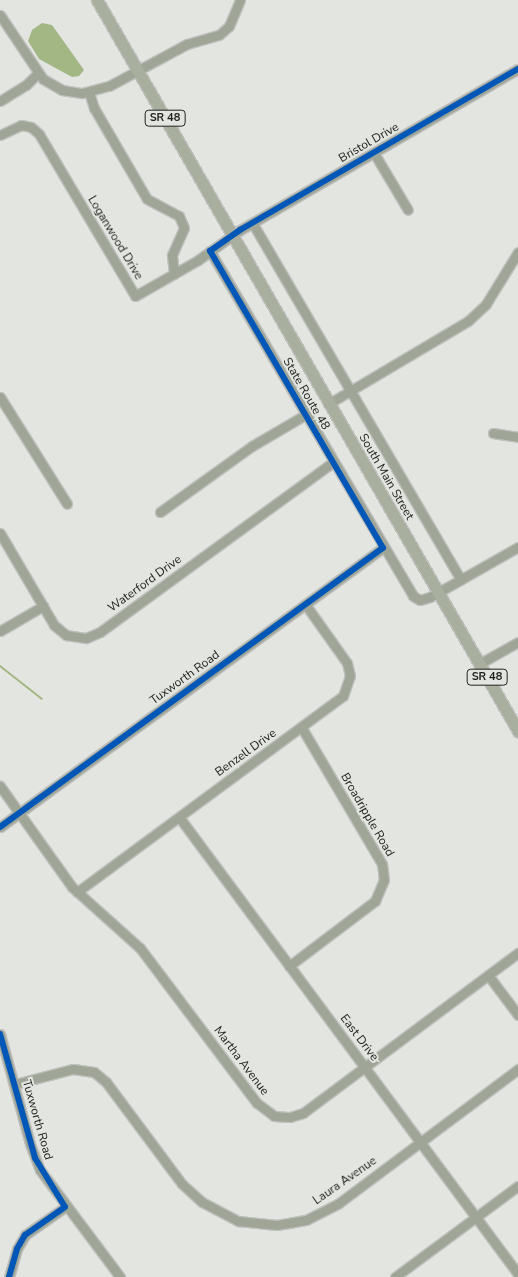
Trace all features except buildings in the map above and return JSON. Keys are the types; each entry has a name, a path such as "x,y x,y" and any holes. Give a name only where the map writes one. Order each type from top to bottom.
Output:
{"main road":[{"name":"SR 48","path":"97,0 231,237"},
{"name":"South Main Street","path":"231,237 518,730"}],"street":[{"path":"0,16 38,74 62,90 89,92 109,86 187,44 219,35 229,26 240,0"},
{"name":"Bristol Drive","path":"231,237 518,69"},
{"path":"0,101 26,86 38,74"},
{"path":"89,92 94,108 147,199 179,216 184,228 172,255 174,274"},
{"name":"Loganwood Drive","path":"0,136 21,125 31,127 39,134 134,296 174,274 231,237"},
{"path":"374,153 408,210"},
{"name":"South Main Street","path":"253,224 460,580"},
{"name":"State Route 48","path":"210,251 383,548 413,596 425,599 518,547"},
{"path":"328,404 468,321 490,299 518,252"},
{"path":"0,397 67,504"},
{"path":"160,512 252,446 305,415"},
{"path":"493,433 518,437"},
{"name":"Waterford Drive","path":"0,533 54,625 66,635 79,639 94,636 333,462"},
{"name":"Tuxworth Road","path":"0,826 383,548"},
{"name":"Benzell Drive","path":"77,892 339,701 347,690 350,676 344,657 305,604"},
{"path":"0,631 43,606"},
{"path":"480,664 518,642"},
{"name":"Broadripple Road","path":"289,966 375,901 384,880 382,864 302,728"},
{"name":"Martha Avenue","path":"0,786 77,892 140,948 267,1113 282,1118 304,1113 518,953"},
{"name":"East Drive","path":"179,817 518,1274"},
{"path":"488,975 518,1015"},
{"name":"Tuxworth Road","path":"0,1034 35,1158 64,1207 120,1277"},
{"name":"Laura Avenue","path":"15,1084 79,1069 100,1076 193,1195 229,1218 253,1224 290,1223 317,1215 518,1069"},
{"path":"395,1277 518,1186"},
{"path":"10,1277 17,1249 25,1235 64,1207"}],"shaded area":[{"path":"42,23 52,25 84,70 79,76 72,77 39,59 28,41 32,30"}],"waterway":[{"path":"0,666 42,699"}],"cycle path":[{"path":"0,827 383,548 210,251 240,230 518,69"},
{"path":"0,1034 35,1158 65,1207 25,1235 17,1249 9,1277"}]}
